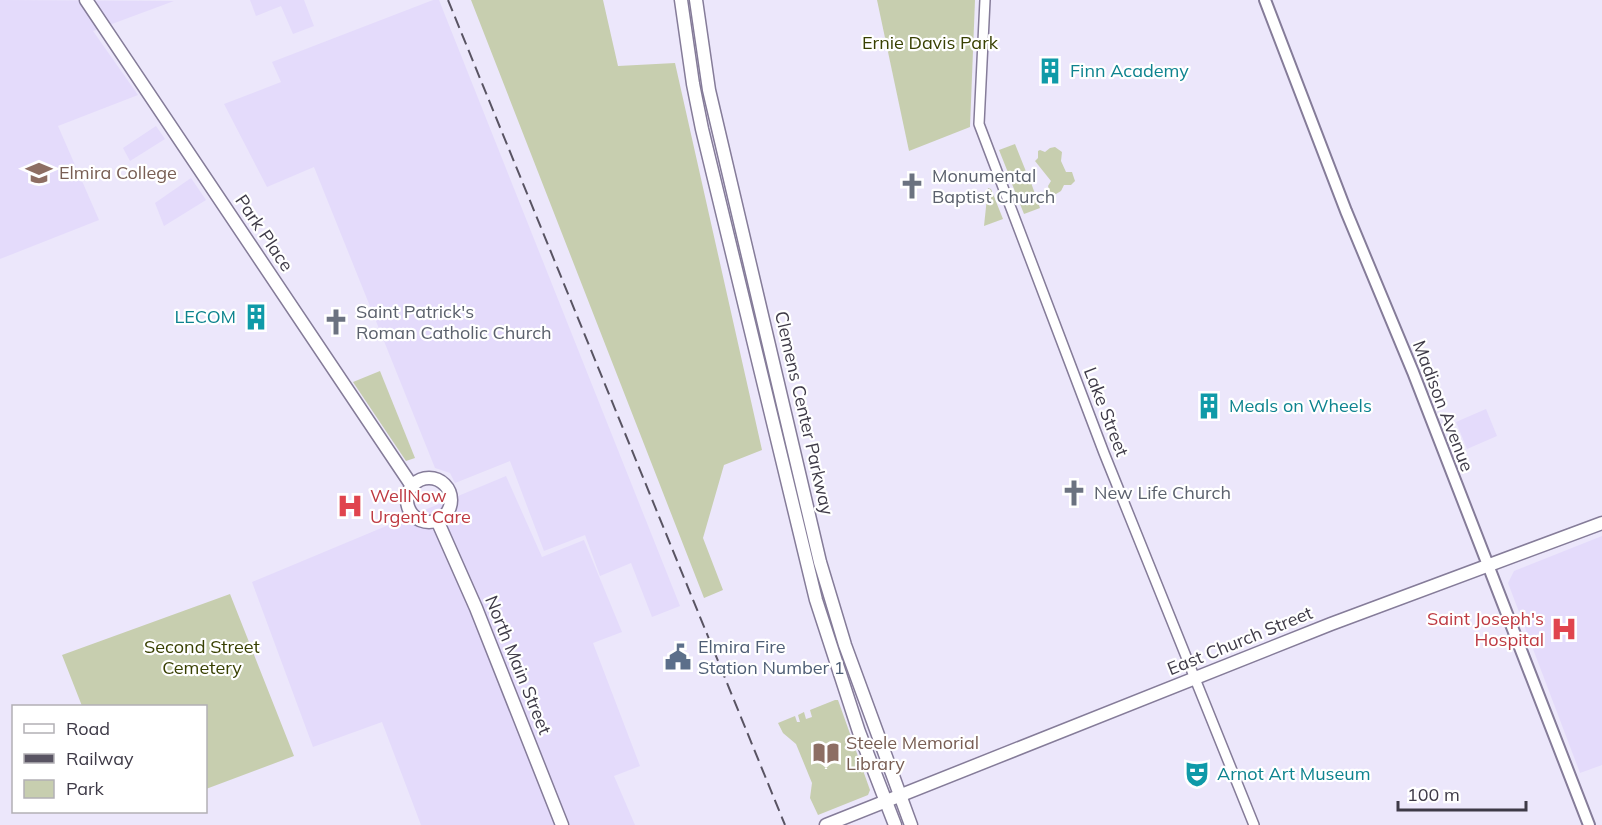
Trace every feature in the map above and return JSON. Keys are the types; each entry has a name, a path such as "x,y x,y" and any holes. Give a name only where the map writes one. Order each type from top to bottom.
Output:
{"main road":[{"name":"Park Place","path":"86,0 412,486"},
{"name":"Clemens Center Parkway","path":"681,0 702,129 807,567 859,732 893,799 911,825"},
{"name":"Clemens Center Parkway","path":"696,0 711,100 820,562 893,799 895,825"},
{"name":"Madison Avenue","path":"1264,0 1589,825"},
{"path":"431,478 445,485 450,494 451,505 446,514 437,520 422,520 410,511 408,496 412,486 420,480 431,478"},
{"name":"North Main Street","path":"437,520 476,608 562,825"},
{"name":"East Church Street","path":"826,825 1343,620 1602,523"}],"street":[{"name":"Lake Street","path":"985,0 979,124 1104,453 1254,825"}],"shaded area":[{"name":"Elmira College","path":"0,0 174,1 93,31 138,95 58,126 99,220 0,259"},
{"path":"250,0 304,0 314,26 293,34 281,6 256,16"},
{"path":"433,0 439,0 680,606 652,617 631,563 600,576 585,535 544,551 510,461 455,483 450,473 435,468 314,167 267,187 224,104 281,82 272,62"},
{"name":"Elmira College","path":"156,126 165,139 130,161 123,148"},
{"name":"Elmira College","path":"191,178 206,200 164,226 155,203"},
{"path":"1486,409 1497,436 1467,449 1456,422"},
{"path":"506,476 542,557 584,540 622,632 593,643 640,766 614,776 635,825 421,825 382,722 313,747 252,582"},
{"name":"Saint Joseph's Hospital","path":"1602,536 1602,765 1580,773 1508,583 1514,571"}],"green space":[{"path":"471,0 603,0 618,66 675,63 762,450 724,465 703,538 723,590 704,598"},
{"name":"Ernie Davis Park","path":"877,0 975,0 970,127 909,151"},
{"path":"1015,144 1027,174 1011,180 999,150"},
{"path":"1055,147 1062,152 1061,161 1066,172 1072,172 1075,181 1071,185 1064,185 1056,194 1050,193 1048,186 1051,181 1035,161 1038,158 1038,151 1045,152"},
{"path":"1029,177 1040,208 1024,214 1012,184"},
{"path":"988,188 991,189 1003,219 984,226"},
{"path":"380,371 415,458 406,461 353,382"},
{"name":"Second Street Cemetery","path":"230,594 294,756 207,789 207,705 82,705 62,655"},
{"name":"Steele Memorial Library","path":"838,700 870,790 868,795 818,815 810,798 812,783 796,744 783,733 778,723 795,716 797,722 800,722 798,715 804,712 806,719 812,717 810,710"}],"railway":[{"path":"448,0 785,825"}],"place":[{"name":"Finn Academy","path":"1050,71"},
{"name":"Elmira College","path":"39,173"},
{"name":"Monumental Baptist Church","path":"912,186"},
{"name":"LECOM","path":"256,317"},
{"name":"Saint Patrick's Roman Catholic Church","path":"336,322"},
{"name":"Meals on Wheels","path":"1209,406"},
{"name":"New Life Church","path":"1074,493"},
{"name":"WellNow Urgent Care","path":"350,506"},
{"name":"Saint Joseph's Hospital","path":"1564,629"},
{"name":"Elmira Fire Station Number 1","path":"678,657"},
{"name":"Steele Memorial Library","path":"826,753"},
{"name":"Arnot Art Museum","path":"1197,774"}]}
